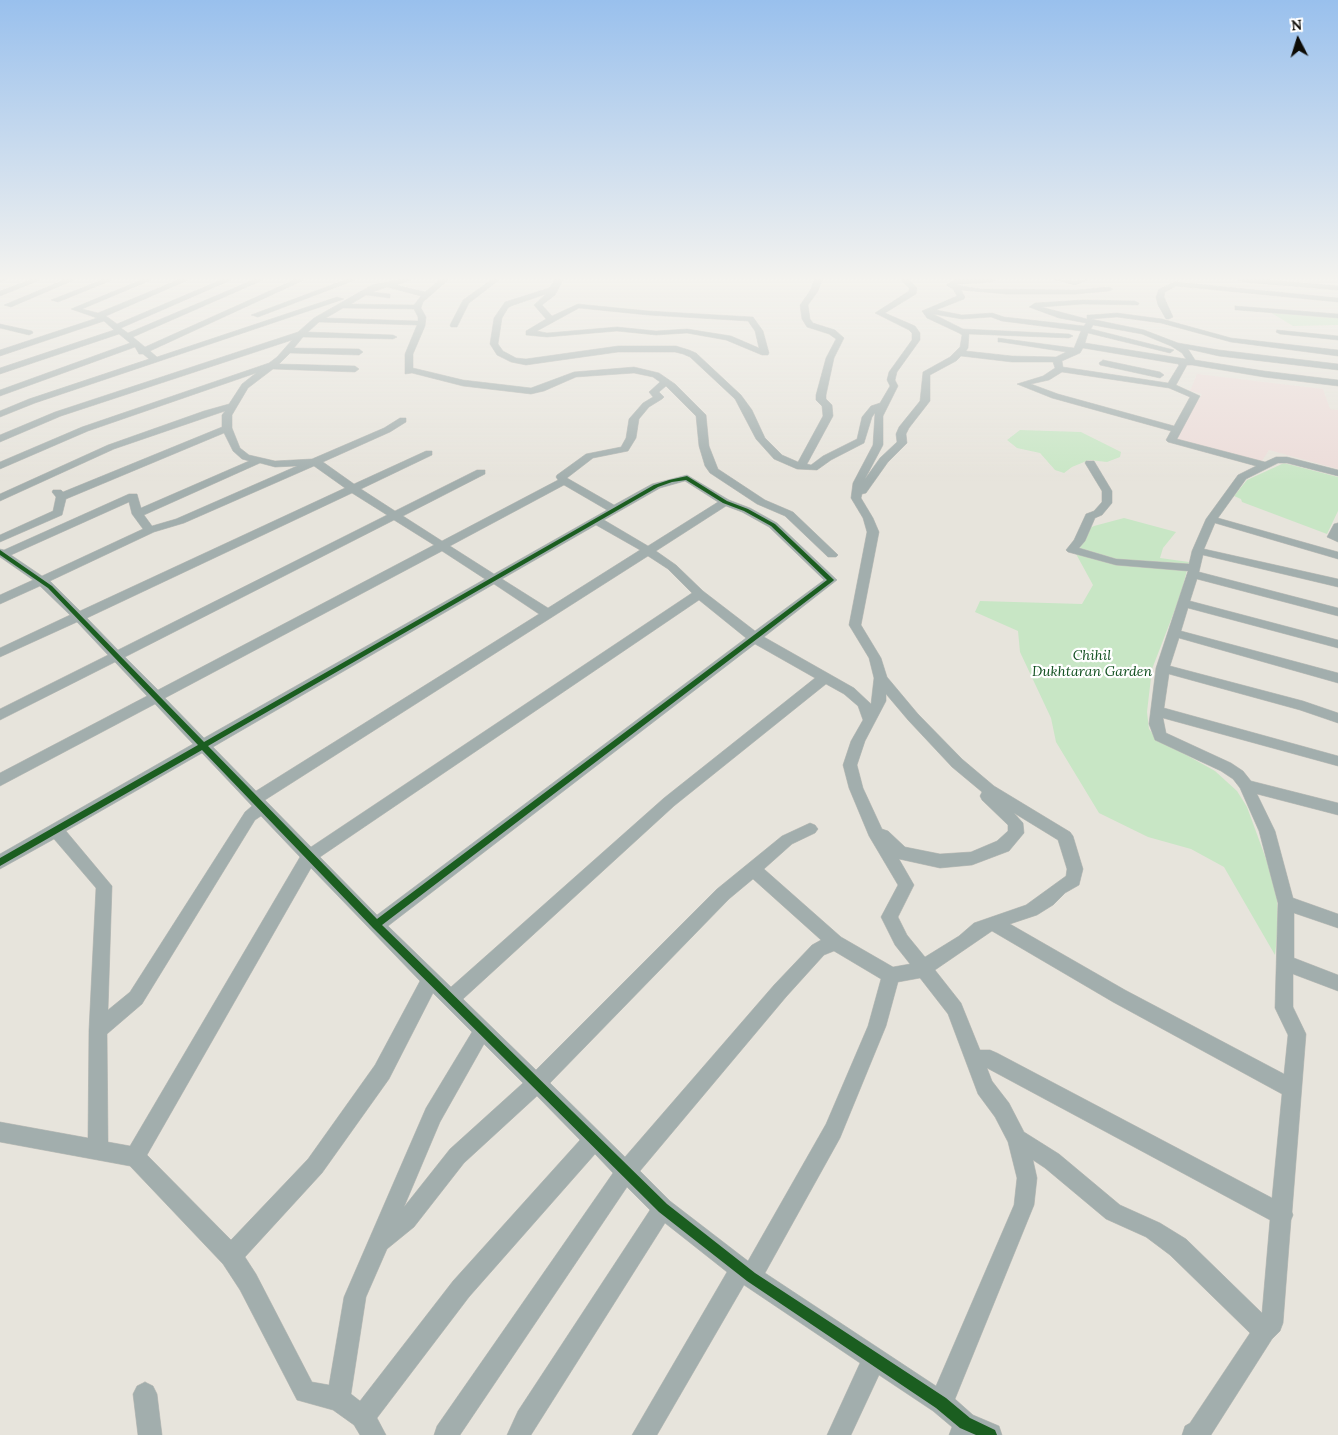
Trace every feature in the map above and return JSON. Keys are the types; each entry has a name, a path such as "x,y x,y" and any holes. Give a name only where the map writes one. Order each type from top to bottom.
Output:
{"street":[{"path":"0,353 17,347"},
{"path":"0,371 68,347"},
{"path":"0,392 128,347"},
{"path":"136,347 155,360"},
{"path":"142,352 153,347"},
{"path":"0,414 32,401 195,347"},
{"path":"0,439 58,414 262,347"},
{"path":"290,347 280,359 245,386 227,415 227,428 236,449 246,457 275,464 316,462 352,488 548,614"},
{"path":"412,347 409,354 408,371 463,383 531,391 541,390 574,376 634,370 652,373 665,382 701,415 704,446 710,466 761,502 789,514 832,555"},
{"path":"495,347 500,353 514,360 526,362 618,349 676,349 686,352 693,355 738,397 747,410 761,439 778,457 801,467 813,468 861,440 867,417 874,408 883,405"},
{"path":"752,347 765,352 764,347"},
{"path":"801,467 828,416 827,406 821,400 820,395 830,358 836,347"},
{"path":"911,347 893,372 891,380 894,386 878,416 878,445 858,484 856,498 868,518 873,532 855,625 875,658 881,678 879,701 858,741 850,765 856,788 877,836 906,885 889,917 901,940 955,1009 984,1087 1002,1110 1017,1139 1027,1178 1024,1205 941,1403"},
{"path":"857,493 861,492 884,460 902,443 901,434 904,427 925,401 926,374 960,353 964,347"},
{"path":"1074,347 1046,378 1021,384 1055,396 1178,430"},
{"path":"1131,347 1227,369 1338,383"},
{"path":"1131,347 1187,360"},
{"path":"1176,347 1187,360"},
{"path":"1189,347 1219,353 1338,367"},
{"path":"1293,347 1338,352"},
{"path":"287,350 359,352"},
{"path":"960,353 1059,364 1173,382"},
{"path":"1173,382 1187,360"},
{"path":"1103,363 1173,382 1195,396 1171,440 1265,465"},
{"path":"0,466 85,429 269,366 354,369"},
{"path":"615,510 564,481 561,476 590,456 625,449 631,438 634,419 646,405 659,397 654,392 665,382"},
{"path":"0,498 111,447 207,413 233,406"},
{"path":"0,600 150,530 180,521 316,462 387,430 402,420"},
{"path":"0,539 58,513 59,495 227,428"},
{"path":"0,653 429,453"},
{"path":"137,514 259,460"},
{"path":"1194,1435 1199,1432 1264,1331 1272,1323 1297,1034 1284,1008 1286,904 1267,831 1246,785 1238,775 1226,766 1160,736 1156,724 1157,711 1164,668 1194,571 1198,551 1211,519 1242,476 1276,460 1288,460 1338,473"},
{"path":"1090,463 1108,491 1107,503 1098,513 1090,516 1079,541 1072,550 1116,562 1164,564 1338,612"},
{"path":"0,715 481,472"},
{"path":"0,862 656,486 687,478 726,502 746,510 773,525 831,580 376,925"},
{"path":"0,780 564,481"},
{"path":"4,558 133,496 137,514 150,530"},
{"path":"98,1030 136,998 258,803 548,614 726,502"},
{"path":"1211,519 1338,556"},
{"path":"596,520 649,551 672,568 699,594 755,638 849,691 864,704 870,720"},
{"path":"1338,526 1333,536 1338,539"},
{"path":"1198,551 1338,583"},
{"path":"4,558 50,588 430,980 663,1208 746,1273 941,1403 963,1429 990,1435"},
{"path":"135,1157 309,856 699,594"},
{"path":"1183,603 1338,644"},
{"path":"1174,633 1338,678"},
{"path":"1164,668 1303,706 1338,718"},
{"path":"450,1000 669,802 824,678"},
{"path":"754,869 835,942 891,975 923,968 965,941 980,928 1023,913 1047,900 1059,888 1073,880 1076,869 1065,836 989,790 958,763 912,717 881,678"},
{"path":"1157,711 1338,760"},
{"path":"877,836 884,835 900,853 940,862 972,858 1003,846 1016,833 1014,823 972,781 958,763"},
{"path":"1246,785 1338,809"},
{"path":"379,1241 407,1220 457,1156 536,1084 723,894 787,840 810,829"},
{"path":"56,830 104,886 98,1030 98,1150"},
{"path":"1286,904 1338,922"},
{"path":"993,923 1128,1000 1292,1089"},
{"path":"446,1435 626,1172 780,991 818,950 835,942"},
{"path":"1286,963 1338,983"},
{"path":"644,1435 833,1131 877,1026 891,975"},
{"path":"231,1256 315,1166 382,1072 430,980"},
{"path":"338,1398 355,1297 432,1115 482,1031"},
{"path":"974,1059 990,1059 1282,1215"},
{"path":"0,1132 135,1157 231,1256 248,1282 305,1392 338,1398 368,1426 462,1289 594,1140"},
{"path":"1017,1139 1052,1162 1113,1212 1153,1230 1178,1247 1264,1331"},
{"path":"519,1435 526,1418 663,1208"},
{"path":"839,1435 874,1360"},
{"path":"145,1394 150,1435"}],"shaded area":[{"path":"1197,374 1323,389 1330,409 1338,410 1338,469 1269,450 1262,461 1174,440 1202,394 1190,391"}],"green space":[{"path":"1020,430 1081,432 1121,452 1120,457 1107,462 1089,460 1072,467 1064,473 1055,470 1040,453 1017,448 1007,440"},
{"path":"1284,463 1338,477 1338,511 1327,534 1242,502 1241,499 1234,496 1247,480"},
{"name":"Chihil Dukhtaran Garden","path":"1124,518 1176,532 1163,548 1160,558 1189,562 1181,594 1152,669 1147,712 1149,729 1156,738 1215,771 1237,791 1247,807 1277,889 1278,928 1275,955 1224,867 1191,849 1148,837 1099,813 1056,742 1051,718 1020,652 1018,631 975,612 980,601 1082,604 1093,585 1075,552 1084,531 1094,526"}],"cycle path":[{"path":"0,862 656,486 687,478 725,502 746,510 773,525 831,580 376,925"},
{"path":"0,552 50,587 376,925 663,1208 751,1277 941,1403 965,1423 990,1435"}]}
